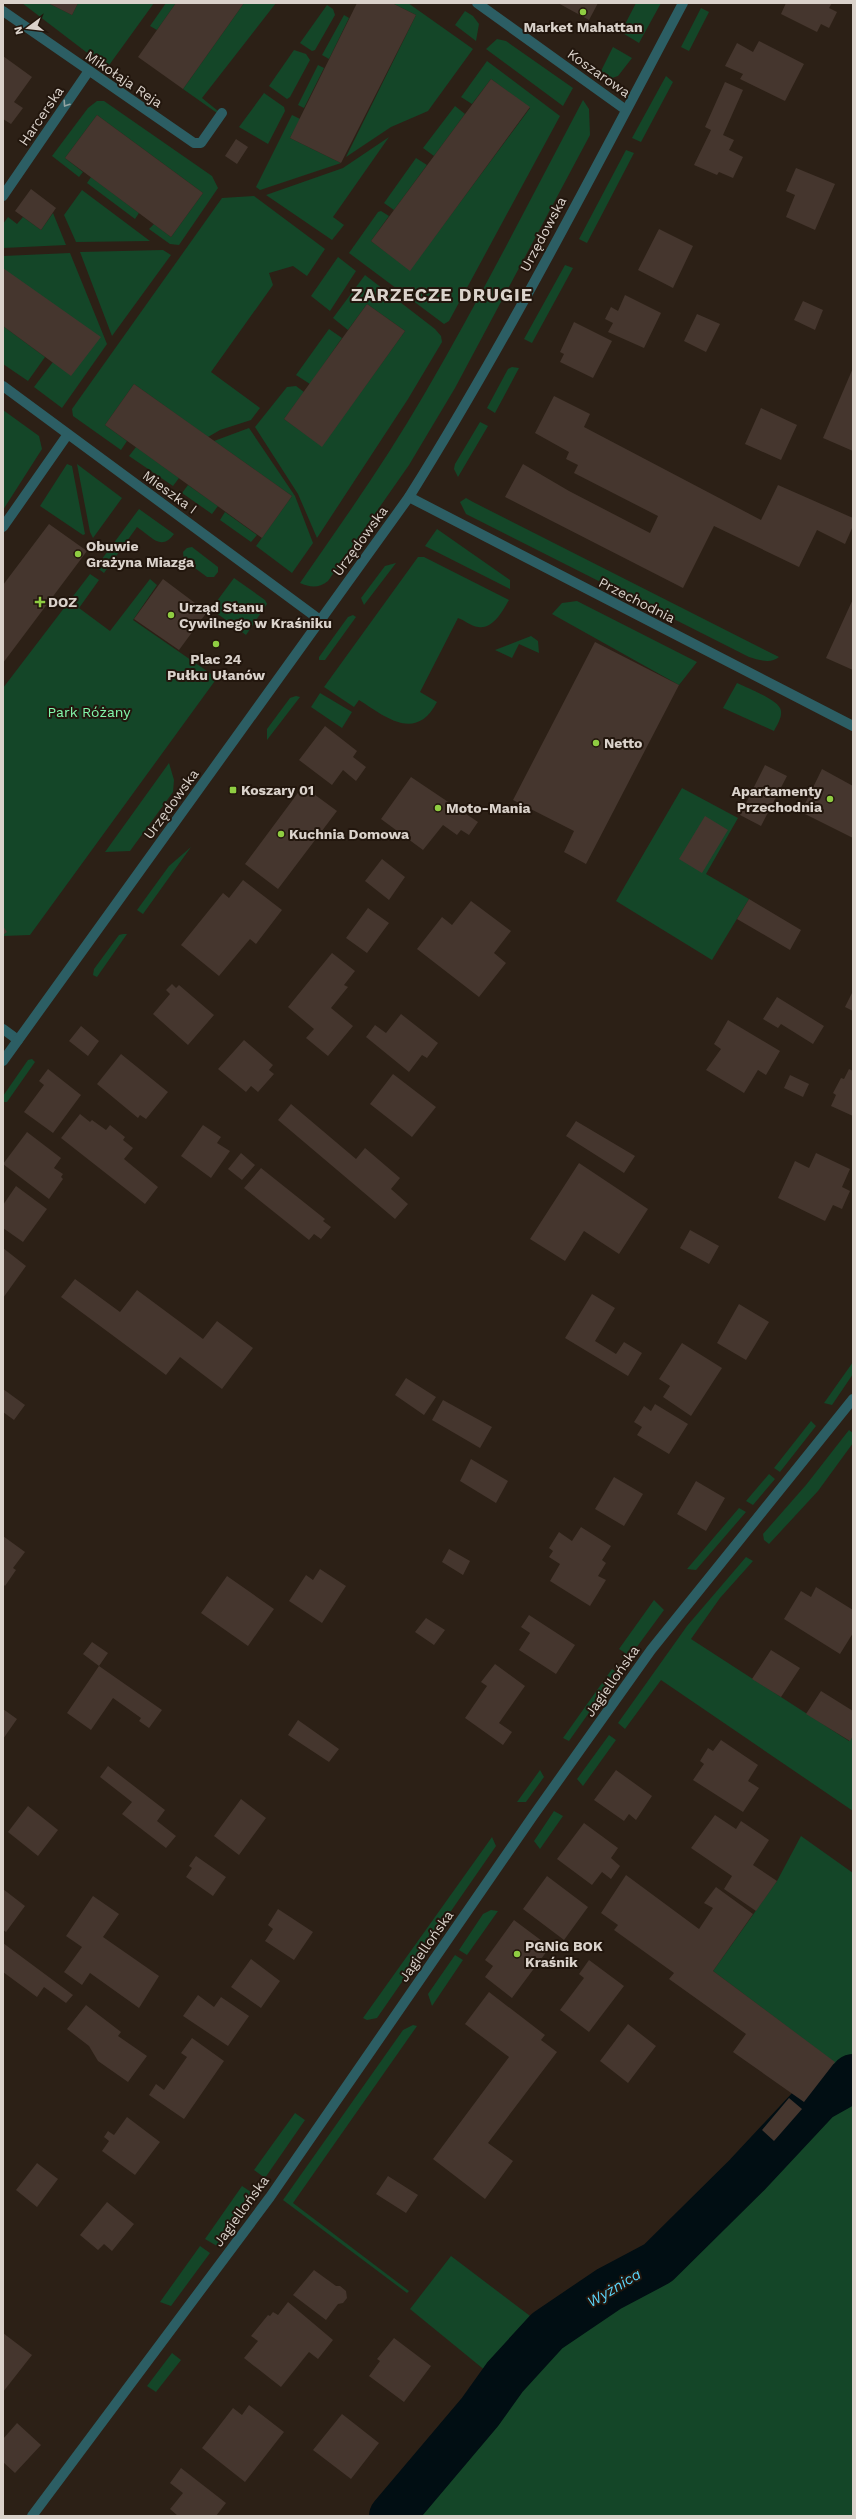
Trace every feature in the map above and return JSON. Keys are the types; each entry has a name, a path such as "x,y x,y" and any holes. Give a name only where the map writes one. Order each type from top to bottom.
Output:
{"street":[{"name":"Koszarowa","path":"477,3 626,110"},
{"name":"Urzędowska","path":"3,1061 409,497 490,360 683,3"},
{"name":"Mikołaja Reja","path":"3,11 88,72 194,143 200,143 222,113"},
{"name":"Harcerska","path":"3,196 88,72"},
{"name":"Mieszka I","path":"3,386 320,620"},
{"path":"3,527 68,434"},
{"name":"Przechodnia","path":"409,497 853,726"},
{"path":"3,1029 18,1040"},
{"name":"Jagiellońska","path":"32,2516 270,2197 533,1816 651,1650 853,1399"}],"green space":[{"path":"22,3 48,3 72,15 78,3 154,3 107,68"},
{"path":"166,3 176,3 157,30 150,26"},
{"path":"244,3 276,3 202,98 218,111 217,113 183,89"},
{"path":"392,3 408,3 473,49 428,111 391,127 346,157 416,15"},
{"path":"636,3 661,3 639,43 621,32"},
{"path":"327,5 333,9 335,15 315,50 312,51 300,43"},
{"path":"701,8 709,12 689,51 681,47"},
{"path":"465,11 473,16 479,24 476,41 455,25"},
{"path":"344,15 349,18 329,59 322,55"},
{"path":"497,39 506,41 573,88 563,106 486,49"},
{"path":"613,47 632,58 618,76 612,78 600,73"},
{"path":"294,50 306,54 310,60 290,97 287,99 269,86"},
{"path":"487,61 560,116 449,321 444,324 349,253 378,212 381,211 389,216 371,241 410,270 530,108 491,79 472,104 461,97"},
{"path":"318,65 324,68 304,108 298,105"},
{"path":"666,76 673,82 641,142 632,138"},
{"path":"264,93 284,107 285,111 268,144 239,127"},
{"path":"583,100 589,109 590,135 455,388 409,465 328,581 321,585 315,586 308,586 300,583 380,466 425,393 486,284"},
{"path":"97,101 104,101 212,176 218,188 179,245 170,244 149,229 154,224 171,237 203,193 97,115 65,158 83,172 79,177 52,156 88,108"},
{"path":"455,106 465,114 434,156 423,148"},
{"path":"292,115 300,119 290,138 341,163 260,190 256,187"},
{"path":"389,137 333,217 344,225 332,240 266,195 343,168"},
{"path":"626,150 634,153 587,243 579,239"},
{"path":"416,158 427,165 394,210 384,203"},
{"path":"91,177 139,213 135,219 87,183"},
{"path":"82,190 150,241 76,242 64,215"},
{"path":"254,196 325,249 307,276 293,266 269,273 273,285 211,372 260,408 251,420 220,430 208,437 134,384 105,425 127,441 121,450 73,416 72,409 222,198"},
{"path":"53,213 66,245 3,248 3,224 8,217 17,224 23,217 41,230"},
{"path":"163,250 171,255 112,336 80,252"},
{"path":"70,253 107,344 62,408 34,387 53,362 3,268 3,256"},
{"path":"338,257 356,271 330,311 311,296"},
{"path":"565,265 573,268 532,343 524,339"},
{"path":"365,275 435,329 441,336 442,342 408,399 317,538 298,494 255,427 287,387 296,386 304,392 284,419 322,446 405,331 367,304 348,330 333,318"},
{"path":"3,326 45,357 28,381 3,364"},
{"path":"329,329 342,338 310,384 296,375"},
{"path":"512,367 519,368 495,413 487,408 508,369"},
{"path":"3,410 39,436 42,449 3,510"},
{"path":"480,422 488,426 458,477 454,469 455,464"},
{"path":"249,428 295,496 313,543 292,573 256,546 292,496 214,441"},
{"path":"136,447 179,478 173,486 129,456"},
{"path":"67,464 72,466 85,534 83,535 40,506"},
{"path":"77,464 122,498 93,538 90,532"},
{"path":"188,485 218,506 212,514 182,493"},
{"path":"466,498 779,657 768,661 749,657 466,514 460,502"},
{"path":"139,509 174,534 165,542 160,542 151,538 137,527 104,573 96,567"},
{"path":"225,512 257,535 251,542 220,520"},
{"path":"437,529 510,580 510,589 425,546"},
{"path":"192,547 218,567 218,572 214,577 207,577 184,560 183,552 187,548"},
{"path":"418,557 424,557 509,600 497,618 493,622 483,627 475,626 458,618 420,692 437,702 429,714 420,721 410,724 401,723 390,719 359,700 354,707 324,687"},
{"path":"396,563 364,605 361,598 385,566"},
{"name":"Park Różany","path":"90,574 99,580 79,608 110,631 150,579 157,585 133,620 217,678 30,935 3,936 3,688"},
{"path":"234,578 265,600 267,604 246,635 211,609"},
{"path":"577,601 697,662 679,685 552,614 562,603"},
{"path":"353,615 356,617 325,660 319,660 319,657 348,617"},
{"path":"531,636 538,641 539,653 519,644 512,658 495,650"},
{"path":"737,683 769,699 779,707 781,716 774,731 723,708"},
{"path":"320,693 352,712 342,728 311,707"},
{"path":"296,696 300,697 267,740 267,729 290,698"},
{"path":"169,763 174,780 173,792 130,851 105,852"},
{"path":"682,788 738,818 706,874 749,899 712,960 616,901"},
{"path":"191,847 143,914 137,910 169,866"},
{"path":"127,934 97,977 93,975 94,969 119,935"},
{"path":"32,1059 35,1062 7,1102 3,1102 3,1096 28,1060"},
{"path":"853,1362 853,1374 832,1405 824,1403"},
{"path":"811,1421 816,1426 780,1472 774,1468"},
{"path":"849,1430 853,1433 853,1443 818,1491 769,1544 764,1540 763,1534 806,1485"},
{"path":"769,1474 775,1479 753,1505 746,1501"},
{"path":"739,1508 746,1512 696,1570 687,1569"},
{"path":"746,1557 753,1561 720,1598 691,1639 849,1741 853,1736 853,1811 661,1680 625,1729 618,1723 687,1626"},
{"path":"654,1600 664,1610 628,1659 621,1657 624,1652 619,1649"},
{"path":"612,1669 617,1673 569,1741 563,1738"},
{"path":"609,1735 616,1740 583,1786 577,1779"},
{"path":"540,1770 544,1777 526,1802 517,1802"},
{"path":"554,1811 563,1816 540,1849 534,1841"},
{"path":"801,1836 853,1873 853,2516 370,2516 492,2376 410,2309 451,2256 542,2325 662,2254 714,2203 802,2109 804,2102 834,2062 713,1971 777,1881"},
{"path":"492,1837 496,1846 377,2018 367,2020 363,2018"},
{"path":"491,1910 498,1911 467,1955 459,1950 483,1914"},
{"path":"455,1955 463,1960 432,2006 428,1994"},
{"path":"413,2025 417,2026 293,2203 409,2291 407,2293 283,2200 403,2030"},
{"path":"295,2113 305,2120 265,2178 254,2170"},
{"path":"242,2186 254,2194 217,2246 205,2239"},
{"path":"200,2246 210,2253 171,2306 160,2302"},
{"path":"172,2353 181,2360 156,2392 147,2386"}],"building":[{"path":"48,3 78,3 72,15"},
{"path":"176,3 244,3 183,89 138,57"},
{"path":"357,3 392,3 416,15 341,163 290,138"},
{"name":"Market Mahattan","path":"558,3 598,3 589,20"},
{"path":"786,3 832,3 829,8 837,12 829,28 821,24 817,32 781,14"},
{"path":"759,41 804,64 785,101 740,79 743,74 725,66 737,43 753,52"},
{"path":"3,56 32,77 14,102 23,108 11,124 3,119"},
{"path":"491,79 530,107 410,271 371,241"},
{"path":"725,82 743,90 723,135 734,140 729,150 743,157 733,178 719,172 717,175 694,165 711,130 705,127"},
{"path":"97,115 203,193 171,237 65,158"},
{"path":"236,139 248,147 237,164 225,156"},
{"path":"796,168 835,184 815,230 786,217 795,195 786,191"},
{"path":"31,189 56,208 41,230 15,211"},
{"path":"659,229 693,246 673,288 638,270"},
{"path":"3,268 101,337 71,376 3,326"},
{"path":"625,295 661,313 644,348 608,332 613,323 605,319 611,307 618,311"},
{"path":"803,301 823,310 815,330 794,320"},
{"path":"367,304 405,331 322,447 284,419"},
{"path":"697,314 720,324 706,352 684,341"},
{"path":"574,322 612,341 593,378 560,362 564,354 560,352"},
{"path":"853,368 853,451 823,438"},
{"path":"134,384 292,496 262,538 105,425"},
{"path":"554,396 590,414 584,427 761,520 778,485 853,518 853,526 845,544 817,530 799,567 714,526 683,588 505,497 523,464 569,491 650,533 658,516 574,473 578,465 566,459 569,452 535,433"},
{"path":"761,408 797,425 781,460 745,444"},
{"path":"49,524 87,551 3,663 3,585"},
{"path":"163,579 207,612 179,650 134,619"},
{"path":"853,599 853,670 826,658"},
{"name":"Netto","path":"595,642 679,685 586,864 564,852 574,831 513,800"},
{"path":"325,726 357,751 353,757 366,767 356,781 343,770 332,785 299,760"},
{"path":"765,765 787,776 761,826 740,815"},
{"name":"Apartamenty Przechodnia","path":"822,769 853,786 853,838 801,812"},
{"path":"411,777 478,822 469,835 461,830 457,835 443,825 423,850 381,819"},
{"path":"303,786 337,811 278,889 245,864"},
{"path":"705,816 728,830 702,873 679,859"},
{"path":"382,859 405,877 389,900 365,881"},
{"path":"243,880 282,910 256,944 250,939 219,976 181,945 223,893 229,898"},
{"path":"749,899 801,930 790,950 737,919"},
{"path":"471,901 511,931 494,953 506,963 479,997 417,949 442,917 452,925"},
{"path":"368,908 389,923 367,953 346,938"},
{"path":"3,926 7,932 3,935"},
{"path":"332,953 355,971 344,985 348,987 331,1008 353,1026 328,1056 306,1038 314,1029 288,1007"},
{"path":"172,984 176,988 179,985 214,1015 188,1045 153,1014 170,994 166,990"},
{"path":"853,991 853,1011 845,1007"},
{"path":"777,997 824,1026 813,1044 781,1024 778,1028 763,1019"},
{"path":"401,1014 438,1043 427,1058 422,1055 409,1072 366,1037 375,1025 386,1033"},
{"path":"728,1020 780,1051 766,1075 758,1070 744,1093 706,1070 721,1049 714,1044"},
{"path":"81,1026 99,1041 88,1056 69,1041"},
{"path":"244,1040 273,1065 269,1070 274,1074 258,1092 251,1086 246,1092 218,1069"},
{"path":"121,1054 168,1092 146,1119 140,1115 138,1118 97,1084"},
{"path":"48,1069 81,1095 53,1133 24,1112 44,1085 39,1081"},
{"path":"849,1069 853,1071 853,1116 831,1106 836,1095 833,1093 841,1078 844,1079"},
{"path":"393,1074 436,1107 412,1137 370,1104"},
{"path":"790,1075 809,1084 803,1097 784,1088"},
{"path":"291,1104 356,1159 365,1148 400,1178 391,1189 408,1204 395,1219 278,1120"},
{"path":"80,1114 90,1122 92,1120 106,1130 110,1125 125,1137 123,1140 133,1148 124,1159 158,1187 145,1204 61,1138"},
{"path":"576,1121 635,1156 624,1173 566,1136"},
{"path":"203,1125 221,1137 217,1143 230,1151 211,1178 181,1156"},
{"path":"27,1132 61,1158 54,1168 63,1174 61,1177 63,1179 49,1199 3,1164"},
{"path":"241,1153 255,1165 242,1180 228,1169"},
{"path":"816,1153 850,1169 842,1187 850,1191 842,1209 833,1205 825,1221 778,1198 795,1161 809,1168"},
{"path":"579,1163 648,1209 619,1254 584,1231 565,1261 530,1239"},
{"path":"261,1168 325,1219 323,1221 331,1227 321,1239 314,1234 309,1240 244,1188"},
{"path":"16,1186 47,1209 23,1242 3,1228 3,1205"},
{"path":"690,1230 719,1246 709,1264 680,1248"},
{"path":"3,1248 26,1266 3,1298"},
{"path":"75,1279 120,1312 137,1290 203,1339 217,1321 253,1348 222,1389 180,1357 166,1375 61,1297"},
{"path":"592,1294 615,1308 595,1341 616,1354 624,1342 642,1353 628,1376 565,1338"},
{"path":"739,1304 769,1322 746,1360 717,1343"},
{"path":"682,1343 722,1368 691,1416 663,1397 670,1386 659,1379"},
{"path":"406,1378 436,1397 424,1415 395,1395"},
{"path":"3,1389 25,1405 14,1420 3,1412"},
{"path":"443,1400 492,1427 480,1448 432,1420"},
{"path":"655,1404 688,1424 669,1454 637,1435 642,1427 634,1422 644,1406 651,1411"},
{"path":"471,1459 508,1481 496,1503 460,1481"},
{"path":"614,1477 643,1494 624,1526 595,1509"},
{"path":"696,1481 725,1498 706,1531 677,1514"},
{"path":"581,1527 611,1546 602,1560 606,1563 598,1576 606,1580 590,1606 550,1581 560,1564 549,1557 553,1551 549,1548 559,1532 572,1541"},
{"path":"3,1536 25,1552 13,1568 16,1570 5,1586 3,1584"},
{"path":"449,1549 470,1561 463,1575 442,1562"},
{"path":"320,1569 346,1586 322,1623 289,1601 306,1575 313,1580"},
{"path":"227,1576 274,1609 248,1646 201,1613"},
{"path":"816,1587 853,1610 853,1633 840,1654 784,1619 801,1591 811,1597"},
{"path":"529,1615 575,1645 556,1674 519,1650 530,1633 521,1627"},
{"path":"426,1618 445,1630 434,1645 415,1632"},
{"path":"92,1642 108,1653 99,1666 83,1654"},
{"path":"771,1650 800,1668 781,1697 752,1679"},
{"path":"495,1664 525,1686 499,1723 512,1732 503,1745 465,1718 487,1686 481,1682"},
{"path":"99,1666 162,1710 149,1728 139,1721 141,1718 113,1698 91,1730 67,1713"},
{"path":"821,1691 853,1711 853,1736 850,1741 806,1714"},
{"path":"3,1709 17,1719 3,1739"},
{"path":"298,1720 339,1749 329,1762 288,1735"},
{"path":"721,1740 758,1765 748,1781 759,1788 743,1812 693,1780 704,1764 700,1761 708,1748 713,1751"},
{"path":"108,1766 165,1810 157,1821 176,1836 166,1848 122,1814 132,1802 100,1777"},
{"path":"616,1770 652,1796 636,1820 629,1814 624,1821 594,1800"},
{"path":"241,1799 266,1818 239,1855 214,1836"},
{"path":"28,1806 58,1830 38,1856 8,1832"},
{"path":"715,1815 736,1829 741,1821 769,1840 753,1865 777,1881 756,1911 724,1889 732,1876 691,1848"},
{"path":"584,1823 618,1848 611,1858 620,1866 611,1879 602,1872 592,1885 557,1859"},
{"path":"196,1856 226,1877 213,1896 186,1877 192,1868 189,1866"},
{"path":"626,1875 699,1929 713,1908 704,1903 716,1887 753,1914 713,1971 835,2062 804,2102 733,2052 746,2034 669,1979 674,1973 614,1930 618,1925 601,1913"},
{"path":"547,1876 588,1907 564,1940 523,1909"},
{"path":"3,1889 25,1906 6,1932 3,1930"},
{"path":"93,1896 119,1914 103,1937 159,1976 139,2008 90,1973 82,1985 64,1972 82,1947 66,1936"},
{"path":"278,1909 313,1932 294,1960 265,1941 273,1929 268,1925"},
{"name":"PGNiG BOK Kraśnik","path":"514,1920 550,1947 512,1998 485,1977 493,1966 485,1960"},
{"path":"3,1943 73,1995 66,2003 44,1987 37,1997 3,1972"},
{"path":"251,1959 280,1981 261,2008 231,1987"},
{"path":"589,1960 624,1986 589,2032 560,2010 584,1978 579,1974"},
{"path":"489,1992 545,2035 541,2040 557,2052 488,2143 513,2161 485,2199 433,2159 509,2057 465,2024"},
{"path":"198,1995 214,2007 221,1997 249,2016 228,2046 183,2016"},
{"path":"86,2005 121,2032 118,2036 147,2056 128,2082 98,2061 89,2046 67,2029"},
{"path":"628,2024 656,2046 628,2083 600,2061"},
{"path":"192,2038 224,2061 184,2119 149,2095 156,2084 164,2090 187,2057 181,2053"},
{"path":"789,2098 802,2109 774,2141 762,2130"},
{"path":"127,2117 160,2142 135,2175 102,2151 109,2141 104,2137 108,2131 114,2135"},
{"path":"37,2163 58,2179 37,2207 16,2190"},
{"path":"388,2176 418,2195 406,2213 376,2194"},
{"path":"107,2202 134,2224 112,2251 104,2244 98,2250 80,2235"},
{"path":"314,2270 336,2286 340,2286 346,2291 347,2298 343,2303 338,2304 326,2320 293,2295"},
{"path":"288,2302 333,2340 318,2359 309,2352 281,2387 244,2358 258,2341 251,2336 268,2315 270,2316 273,2312 278,2315"},
{"path":"3,2333 32,2355 3,2392"},
{"path":"394,2338 431,2366 404,2402 369,2376 380,2361 377,2359"},
{"path":"249,2405 284,2432 245,2482 202,2448 233,2408 242,2415"},
{"path":"342,2414 379,2443 351,2479 313,2450"},
{"path":"17,2423 41,2445 15,2473 3,2462 3,2439"},
{"path":"181,2468 226,2503 216,2516 178,2516 170,2509 183,2493 170,2483"}],"waterway":[{"name":"Wyżnica","path":"392,2516 480,2412 505,2377 547,2331 609,2289 658,2263 747,2175 818,2099 850,2081 853,2077"}],"place":[{"name":"Market Mahattan","path":"583,12"},
{"name":"Obuwie Grażyna Miazga","path":"78,554"},
{"name":"DOZ","path":"40,602"},
{"name":"Urząd Stanu Cywilnego w Kraśniku","path":"171,615"},
{"name":"Plac 24 Pułku Ułanów","path":"216,644"},
{"name":"Netto","path":"596,743"},
{"name":"Koszary 01","path":"233,790"},
{"name":"Apartamenty Przechodnia","path":"830,799"},
{"name":"Moto-Mania","path":"438,808"},
{"name":"Kuchnia Domowa","path":"281,834"},
{"name":"PGNiG BOK Kraśnik","path":"517,1954"}],"district":[{"name":"ZARZECZE DRUGIE","path":"442,294"}]}
